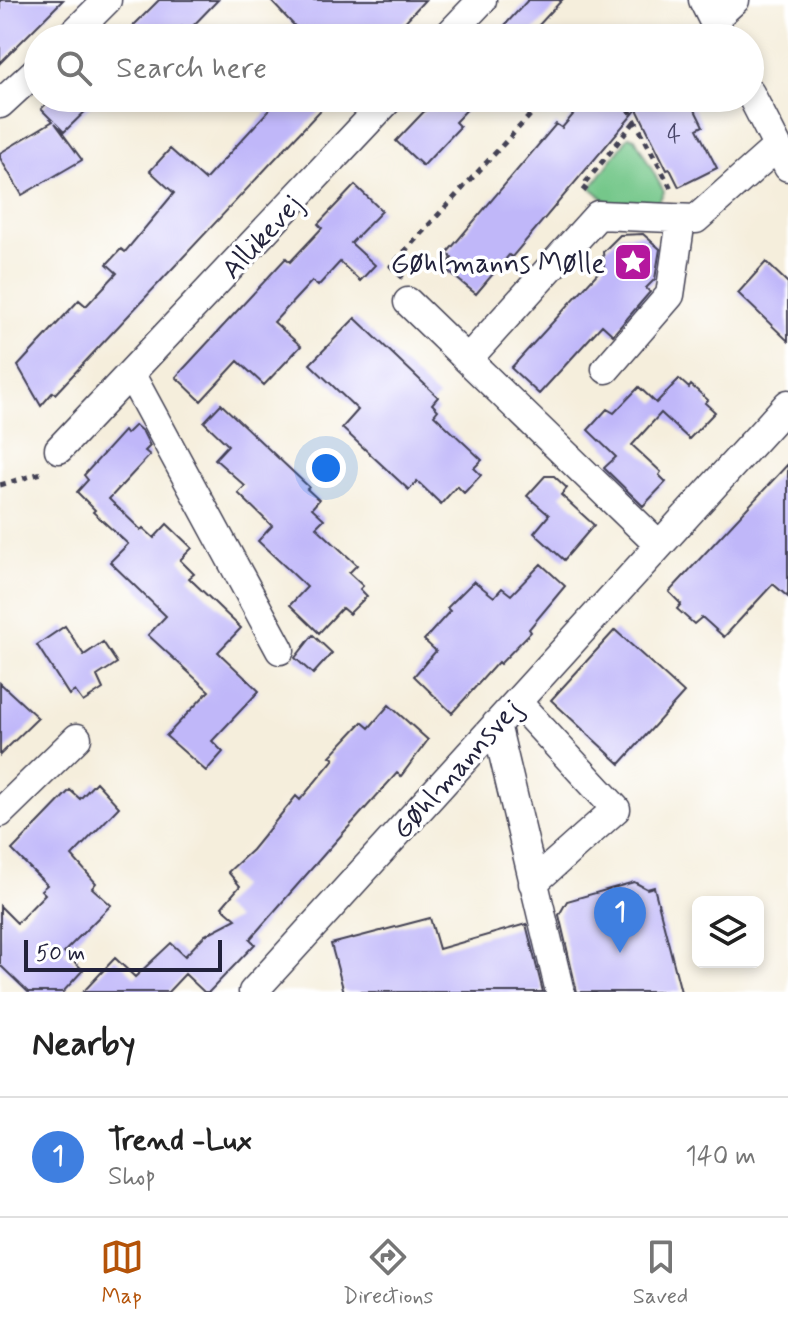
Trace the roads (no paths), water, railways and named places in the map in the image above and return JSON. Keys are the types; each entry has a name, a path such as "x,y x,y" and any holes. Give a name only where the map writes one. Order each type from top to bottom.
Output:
{"street":[{"path":"83,24 107,0"},
{"path":"459,24 482,0"},
{"path":"713,19 735,0"},
{"path":"0,104 24,82"},
{"name":"Allikevej","path":"59,449 377,112"},
{"path":"476,350 598,215 696,219 782,157 760,112"},
{"path":"606,369 670,295 681,220"},
{"path":"408,302 658,544"},
{"path":"131,375 280,650"},
{"name":"Gøhlmannsvej","path":"253,992 788,404"},
{"path":"517,702 616,809 533,883"},
{"path":"496,724 560,992"},
{"path":"0,813 77,738"}],"place":[{"name":"Gøhlmanns Mølle","path":"633,262"},
{"name":"Trend -Lux","path":"620,953"}]}
